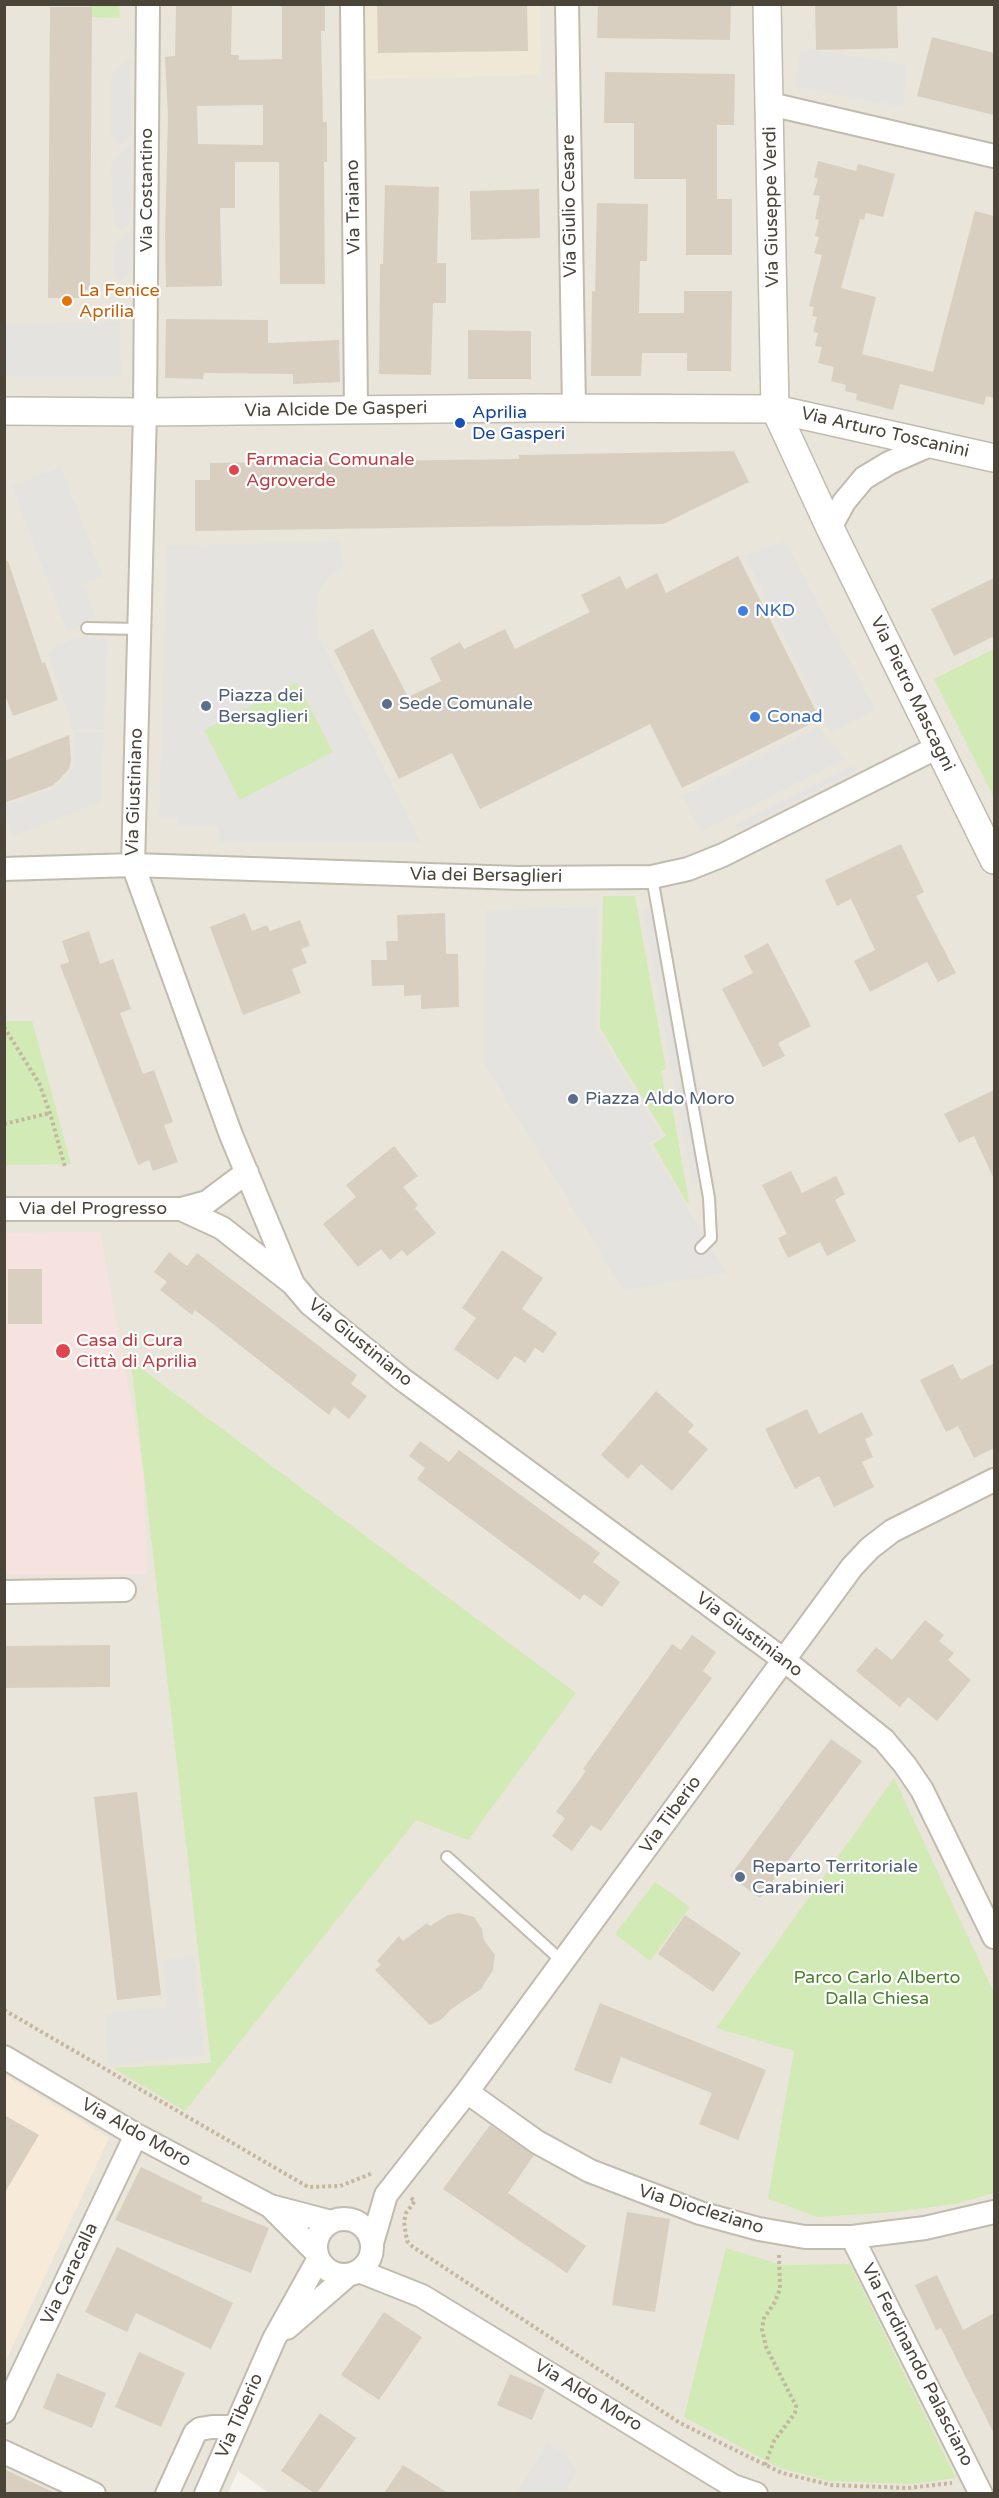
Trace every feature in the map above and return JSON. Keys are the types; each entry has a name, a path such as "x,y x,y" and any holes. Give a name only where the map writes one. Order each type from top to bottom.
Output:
{"street":[{"name":"Via Costantino","path":"145,412 148,4"},
{"name":"Via Traiano","path":"352,4 356,410"},
{"name":"Via Giulio Cesare","path":"567,4 574,408"},
{"name":"Via Giuseppe Verdi","path":"767,4 775,409"},
{"path":"770,104 994,156"},
{"name":"Via Alcide De Gasperi","path":"4,411 775,409"},
{"name":"Via Arturo Toscanini","path":"775,409 994,458"},
{"name":"Via Pietro Mascagni","path":"775,409 830,528 994,860"},
{"name":"Via Giustiniano","path":"145,412 133,865 247,1172 293,1284 310,1304 402,1379 784,1660 872,1730 905,1765 933,1811 994,1935"},
{"path":"830,528 844,502 864,478 889,463 932,444"},
{"name":"Via dei Bersaglieri","path":"4,869 133,865 518,878 652,877 676,873 717,857 938,747"},
{"name":"Via del Progresso","path":"4,1209 181,1209 207,1202 247,1172"},
{"name":"Via del Progresso","path":"181,1209 222,1228 293,1284"},
{"name":"Via Tiberio","path":"372,2246 390,2190 467,2092 852,1567 881,1539 906,1523 994,1480"},
{"path":"4,1592 124,1590"},
{"name":"Via Aldo Moro","path":"4,2057 136,2135 270,2206 363,2226 372,2246 422,2296"},
{"name":"Via Diocleziano","path":"467,2092 537,2142 590,2171 700,2212 778,2233 852,2237 924,2228 994,2212"},
{"name":"Via Caracalla","path":"4,2412 136,2135"},
{"name":"Via Tiberio","path":"338,2221 390,2190"},
{"name":"Via Aldo Moro","path":"270,2206 330,2272 354,2273 422,2296 733,2486 756,2493"},
{"path":"317,2256 318,2234 338,2221"},
{"name":"Via Ferdinando Palasciano","path":"852,2237 978,2486"},
{"path":"354,2273 370,2257 372,2246"},
{"name":"Via Tiberio","path":"206,2493 274,2339 317,2256"},
{"name":"Via Tiberio","path":"274,2339 354,2273"},
{"path":"167,2493 195,2433 200,2429 212,2427 234,2427"},
{"path":"4,2452 94,2493"}],"lane":[{"path":"87,628 140,629"},
{"path":"652,877 709,1198 711,1238 701,1248"},
{"path":"447,1857 563,1962"}],"path":[{"path":"4,1027 6,1034 39,1083 65,1167"},
{"path":"4,1124 50,1113"},
{"path":"4,2010 308,2187 340,2186 376,2172 390,2190 415,2201 406,2213 404,2222 407,2241 413,2247 680,2423 765,2465 782,2473 831,2485 908,2488 978,2486"},
{"path":"765,2465 774,2441 795,2413 796,2406 766,2346 762,2329 764,2318 775,2302 780,2289 778,2233"}],"shaded area":[{"path":"5,5 994,5 994,2493 270,2494 238,2471 228,2493 5,2494 5,2362 108,2138 4,2075"},
{"path":"364,5 540,5 541,75 365,79"},
{"path":"801,48 907,65 903,107 795,86"},
{"path":"130,58 131,135 121,146 111,135 111,76"},
{"path":"131,144 131,221 122,230 113,221 111,163"},
{"path":"132,230 132,271 122,280 113,272 113,248"},
{"path":"120,322 121,376 5,376 5,324"},
{"path":"61,467 103,577 83,584 97,619 67,631 12,486"},
{"path":"784,540 875,710 831,733 745,556"},
{"name":"Piazza dei Bersaglieri","path":"339,541 344,568 330,575 320,590 316,610 319,636 420,842 219,842 218,826 178,826 177,818 159,818 167,546","holes":["297,682 333,752 240,800 204,730"]},
{"path":"78,637 107,639 104,730 73,729 47,651"},
{"path":"818,727 844,759 702,831 682,796"},
{"path":"75,732 104,733 101,801 13,836 5,813 5,806 51,790 63,782 72,770 75,761"},
{"path":"855,764 858,770 738,831 734,825"},
{"name":"Piazza Aldo Moro","path":"598,907 596,1029 661,1136 648,1143 727,1273 624,1290 484,1063 485,910"},
{"path":"650,907 699,1183 692,1184 643,908"},
{"path":"689,1032 706,1129 699,1130 682,1033"},
{"name":"Casa di Cura Città di Aprilia","path":"100,1232 143,1468 147,1574 5,1574 4,1233"},
{"path":"194,1956 204,2055 109,2065 104,2014 167,2007 163,1959"},
{"path":"5,2075 109,2138 5,2362"},
{"path":"547,2443 567,2455 577,2473 565,2493 517,2493"}],"green space":[{"path":"90,5 119,5 120,18 90,17"},
{"path":"994,649 994,798 934,679"},
{"path":"297,682 333,752 240,801 203,730"},
{"path":"603,896 635,896 666,1069 661,1071 666,1100 671,1100 689,1202 687,1203 653,1144 666,1136 600,1028"},
{"path":"5,1021 32,1021 71,1164 5,1165"},
{"path":"131,1361 576,1693 468,1840 416,1820 185,2111 113,2068 211,2063"},
{"name":"Parco Carlo Alberto Dalla Chiesa","path":"894,1778 994,1993 994,2193 955,2204 894,2212 818,2217 768,2199 794,2051 716,2028"},
{"path":"655,1882 690,1907 650,1961 615,1934"},
{"path":"726,2248 782,2265 850,2264 956,2478 911,2484 829,2481 780,2468 684,2417"}],"building":[{"path":"176,4 232,4 231,55 239,55 239,60 282,59 282,4 325,4 325,31 321,31 323,122 327,122 327,162 324,162 325,284 280,284 279,162 235,162 235,208 220,208 222,286 166,287 168,116 165,57 175,56","holes":["263,105 263,145 198,144 197,106"]},
{"path":"377,4 527,4 528,51 378,53"},
{"path":"598,4 731,4 730,40 597,38"},
{"path":"897,5 898,48 816,50 815,6"},
{"path":"50,7 92,7 90,290 85,290 85,298 48,298"},
{"path":"932,37 994,53 994,115 917,96"},
{"path":"605,72 735,74 734,125 717,125 717,199 732,199 732,255 686,255 686,179 634,179 634,123 604,123"},
{"path":"818,161 856,171 858,164 895,174 883,217 866,213 864,220 860,219 841,288 876,297 862,354 933,372 975,211 994,216 994,398 986,396 984,405 900,384 893,410 856,400 857,394 845,391 846,385 831,381 834,367 818,363 822,347 815,346 818,333 813,332 817,317 812,316 814,307 809,306 822,255 814,253 819,237 815,236 819,220 815,219 820,196 813,195 818,179 814,177"},
{"path":"385,185 439,187 437,263 446,263 446,303 433,303 431,375 379,374 380,264 383,264"},
{"path":"539,189 540,238 471,240 470,191"},
{"path":"597,203 648,204 647,261 640,261 639,313 684,313 684,291 732,291 731,371 687,371 687,353 642,353 641,376 591,376 592,291 595,291"},
{"path":"166,319 268,320 268,343 339,340 340,382 293,384 293,374 204,373 203,379 165,378"},
{"path":"468,330 531,331 531,379 468,379"},
{"path":"734,451 749,482 663,524 195,531 195,480 210,480 210,463 519,459 519,455"},
{"path":"738,556 820,719 682,788 650,724 480,809 452,753 399,779 334,650 373,629 408,697 441,681 430,658 460,642 464,649 505,629 515,649 590,612 581,595 620,576 626,589 657,573 666,593"},
{"path":"8,561 42,663 45,662 58,700 13,716 4,692 4,562"},
{"path":"994,578 994,636 954,656 931,609"},
{"path":"69,735 71,760 69,769 58,781 52,786 4,803 4,761"},
{"path":"901,844 924,892 916,896 956,973 938,982 927,962 870,992 854,961 875,950 851,899 837,906 825,880"},
{"path":"245,913 252,931 267,925 270,931 300,920 310,946 301,949 307,963 292,969 301,993 243,1015 210,927"},
{"path":"445,913 446,954 458,954 459,1007 421,1009 421,995 404,996 404,985 372,986 371,960 387,960 386,941 398,941 397,915"},
{"path":"89,931 100,964 113,959 131,1009 120,1013 143,1074 154,1070 173,1122 164,1125 178,1162 153,1171 149,1160 138,1165 60,965 69,962 62,941"},
{"path":"768,943 811,1026 778,1043 785,1056 763,1067 722,989 753,973 744,956"},
{"path":"994,1090 994,1179 974,1136 959,1143 944,1114"},
{"path":"394,1146 418,1176 403,1187 418,1205 415,1208 436,1233 407,1256 402,1250 390,1260 381,1249 358,1267 323,1224 356,1197 346,1185"},
{"path":"791,1171 802,1193 836,1176 845,1194 835,1200 856,1241 827,1256 820,1242 788,1258 778,1238 787,1234 762,1185"},
{"path":"502,1250 543,1278 522,1309 557,1333 543,1353 535,1348 525,1363 515,1356 498,1380 454,1349 476,1318 462,1308"},
{"path":"169,1252 187,1266 197,1253 357,1375 351,1384 367,1396 349,1419 334,1407 329,1415 195,1310 192,1315 160,1290 167,1282 154,1272"},
{"path":"8,1269 42,1269 42,1324 8,1324"},
{"path":"994,1363 994,1448 974,1458 958,1426 946,1432 920,1380 953,1364 961,1380"},
{"path":"656,1391 694,1425 688,1432 708,1449 672,1491 641,1464 628,1479 601,1455"},
{"path":"807,1409 819,1434 862,1412 873,1435 865,1439 873,1457 862,1462 874,1487 834,1507 819,1476 795,1489 765,1429"},
{"path":"420,1441 449,1462 459,1450 600,1553 593,1562 620,1582 602,1607 584,1594 580,1600 417,1479 425,1468 409,1456"},
{"path":"925,1620 944,1635 939,1641 954,1653 948,1660 971,1680 937,1721 908,1697 900,1707 856,1671 876,1647 892,1660"},
{"path":"692,1635 716,1652 703,1671 712,1678 601,1831 591,1825 572,1851 552,1836 565,1818 556,1812 586,1771 583,1769 672,1644 681,1650"},
{"path":"110,1645 110,1687 4,1688 4,1646"},
{"path":"831,1739 862,1761 760,1898 730,1876"},
{"path":"137,1792 161,1995 117,2000 94,1797"},
{"path":"459,1913 474,1917 482,1929 484,1940 495,1955 493,1970 481,1989 450,2010 442,2019 430,2025 375,1970 381,1965 377,1961 399,1936 403,1941 427,1923 430,1926 448,1915"},
{"path":"685,1915 741,1953 713,1992 658,1954"},
{"path":"600,2003 766,2070 738,2140 699,2124 712,2093 621,2057 611,2084 574,2070"},
{"path":"4,2115 39,2135 4,2194"},
{"path":"490,2125 534,2155 508,2193 586,2246 567,2273 443,2189"},
{"path":"141,2167 203,2197 201,2201 269,2228 251,2273 115,2220"},
{"path":"627,2212 670,2219 655,2312 612,2305"},
{"path":"117,2247 233,2303 211,2349 136,2313 127,2332 85,2312"},
{"path":"937,2275 963,2330 994,2313 994,2434 941,2328 936,2330 915,2285"},
{"path":"384,2312 422,2337 379,2400 341,2375"},
{"path":"139,2352 185,2373 161,2427 115,2407"},
{"path":"57,2373 106,2393 92,2428 43,2408"},
{"path":"510,2374 545,2389 532,2420 497,2405"},
{"path":"320,2413 356,2438 317,2493 314,2493 281,2471"},
{"path":"403,2465 448,2493 384,2493"},
{"path":"4,2469 55,2493 4,2493"}],"place":[{"name":"La Fenice Aprilia","path":"67,301"},
{"name":"Aprilia De Gasperi","path":"460,423"},
{"name":"Farmacia Comunale Agroverde","path":"234,470"},
{"name":"NKD","path":"743,611"},
{"name":"Sede Comunale","path":"387,704"},
{"name":"Piazza dei Bersaglieri","path":"206,706"},
{"name":"Conad","path":"755,717"},
{"name":"Piazza Aldo Moro","path":"573,1099"},
{"name":"Casa di Cura Città di Aprilia","path":"63,1351"},
{"name":"Reparto Territoriale Carabinieri","path":"740,1877"}]}
